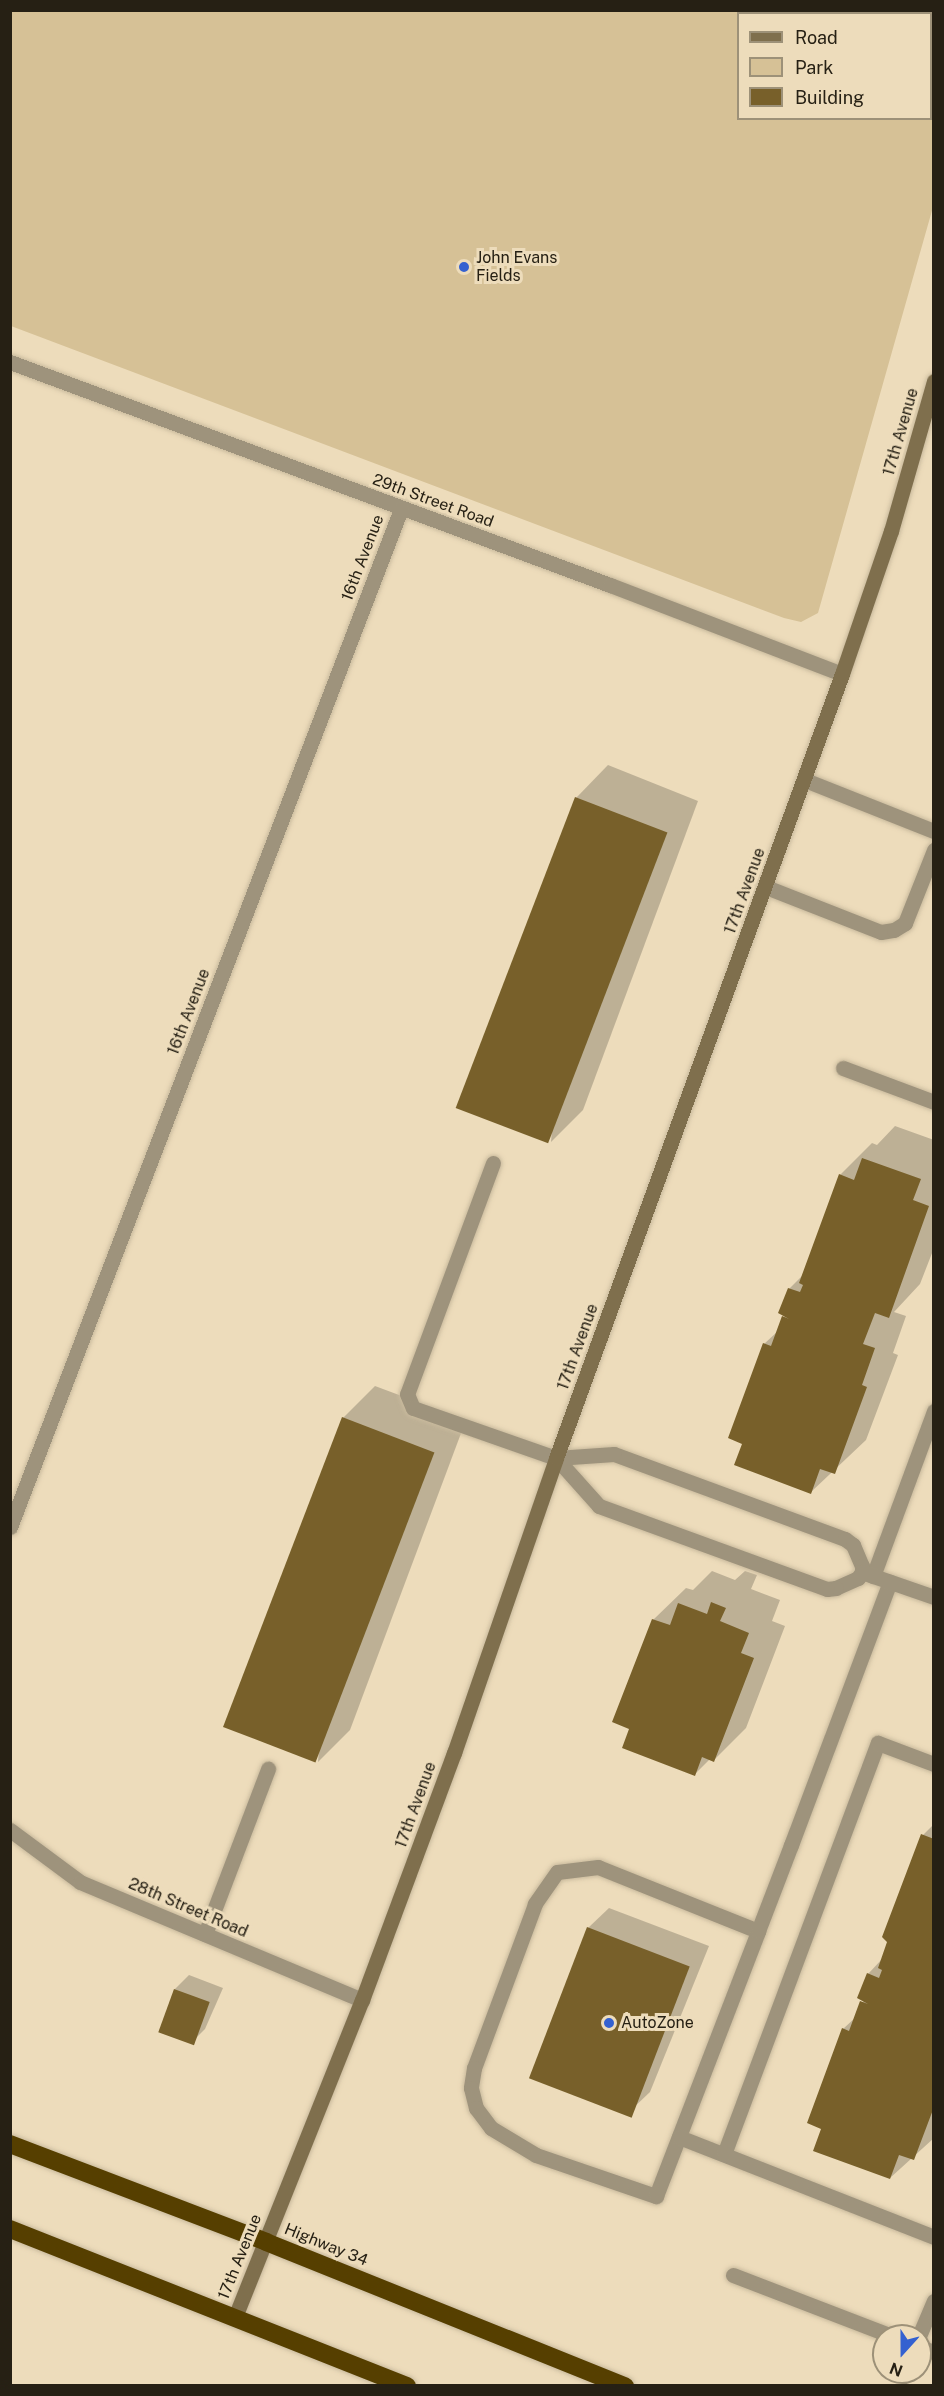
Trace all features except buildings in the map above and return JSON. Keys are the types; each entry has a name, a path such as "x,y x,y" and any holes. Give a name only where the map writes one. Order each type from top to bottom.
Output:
{"highway":[{"name":"Highway 34","path":"10,2144 266,2242 625,2385"},
{"path":"10,2229 407,2385"}],"main road":[{"name":"17th Avenue","path":"235,2317 362,2000 454,1753 556,1458 805,780 891,531 933,381"}],"street":[{"name":"29th Street Road","path":"10,362 610,585 842,674"},
{"name":"16th Avenue","path":"10,1527 401,508"},
{"path":"805,780 933,831"},
{"path":"766,887 881,932 894,930 905,923 933,850"},
{"path":"843,1068 933,1102"},
{"path":"493,1163 407,1394 413,1408 556,1458 614,1454 647,1465 845,1539 853,1545 867,1574 933,1597"},
{"path":"556,1458 597,1505 827,1589 836,1588 867,1574 933,1411"},
{"path":"758,1931 598,1867 557,1872 535,1904 474,2068 471,2088 476,2108 491,2128 536,2155 656,2196 758,1931 890,1582"},
{"path":"724,2154 878,1743 933,1764"},
{"path":"205,1934 268,1769"},
{"name":"28th Street Road","path":"10,1830 80,1882 362,2000"},
{"path":"679,2137 933,2237"},
{"path":"733,2275 872,2328"},
{"path":"924,2324 933,2301"}],"green space":[{"name":"John Evans Fields","path":"10,11 933,11 933,207 818,613 801,622 784,618 11,326"}],"place":[{"name":"John Evans Fields","path":"464,267"},
{"name":"AutoZone","path":"609,2023"}]}
